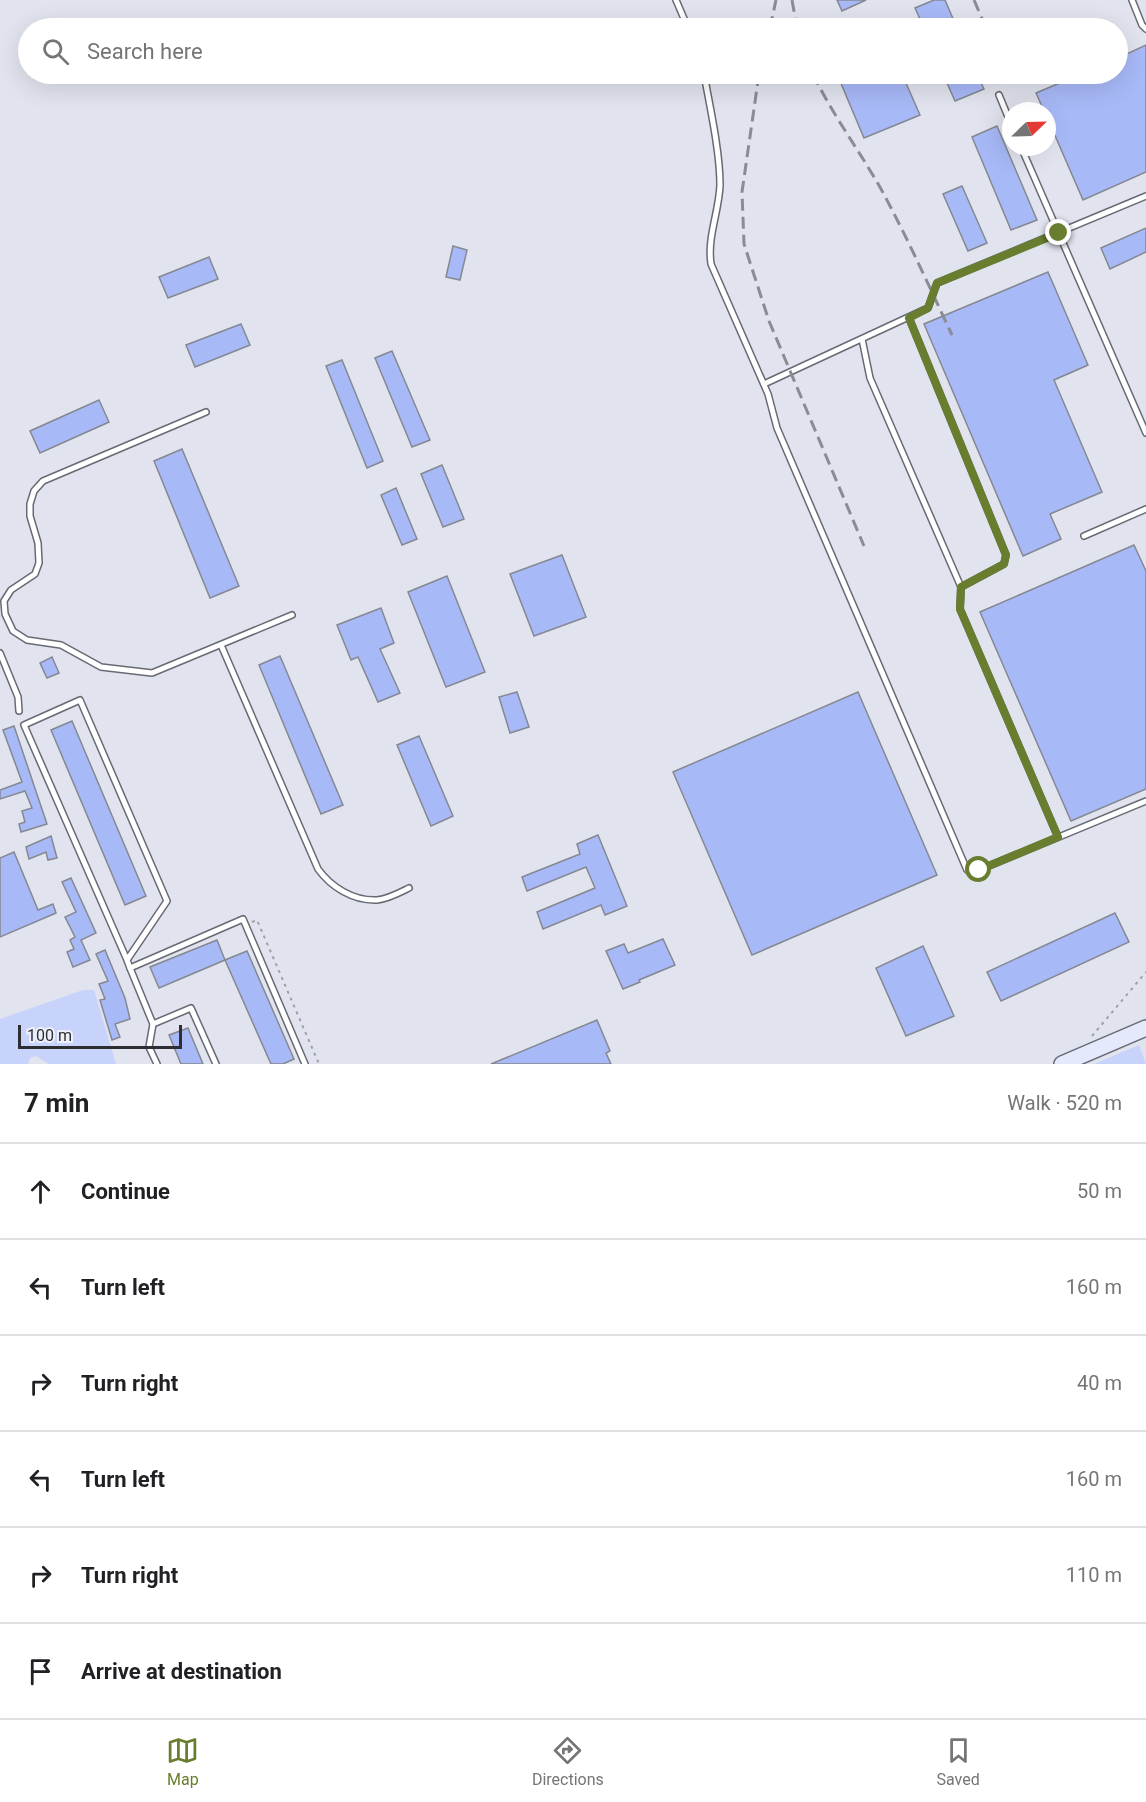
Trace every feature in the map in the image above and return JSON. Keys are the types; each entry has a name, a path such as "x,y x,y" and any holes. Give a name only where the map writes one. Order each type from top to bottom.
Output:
{"street":[{"path":"1062,1064 1146,1028"}],"lane":[{"path":"676,0 684,18"},
{"path":"1132,0 1146,29"},
{"path":"706,84 720,183 709,250 711,264 764,384 777,428 967,870 979,870 1146,801"},
{"path":"999,96 1002,103"},
{"path":"1025,156 1146,433"},
{"path":"764,384 928,308 937,283 1146,196"},
{"path":"909,318 1006,555 1004,564 961,587"},
{"path":"862,339 870,378 961,587 960,609 1058,837"},
{"path":"206,412 43,481 34,491 30,504 30,516 38,543 39,563 34,574 11,590 4,601 5,614 13,631 27,640 61,645 101,667 152,673 292,615"},
{"path":"1084,536 1146,509"},
{"path":"221,645 318,869 328,883 360,898 377,900 409,888"},
{"path":"0,653 18,697 19,711"},
{"path":"127,960 167,901 80,700 24,725 153,1024 149,1047 157,1064"},
{"path":"130,968 243,920 305,1064"},
{"path":"153,1024 191,1008 216,1064"}],"path":[{"path":"245,925 257,920 319,1064"},
{"path":"1086,1042 1146,972"}],"shaded area":[{"path":"83,990 94,990 116,1064 49,1064 36,1056 30,1058 28,1064 0,1064 0,1019"},
{"path":"1139,1045 1146,1064 1094,1064"}],"building":[{"path":"837,0 866,0 842,11"},
{"path":"934,0 945,0 953,18 920,18 915,8"},
{"path":"1146,45 1146,172 1083,200 1056,138 1056,102 1040,102 1036,93 1057,84 1128,84 1128,53"},
{"path":"841,84 906,84 920,115 864,138"},
{"path":"947,84 982,84 984,89 955,101"},
{"path":"997,126 1002,138 1002,156 1010,156 1037,220 1011,230 972,137"},
{"path":"962,186 987,243 968,251 943,194"},
{"path":"1146,228 1146,252 1110,269 1101,248"},
{"path":"453,246 467,250 460,280 446,277"},
{"path":"209,257 218,279 168,298 159,277"},
{"path":"1048,272 1088,365 1054,380 1102,492 1050,514 1061,539 1023,556 924,324"},
{"path":"241,324 250,345 195,367 186,345"},
{"path":"392,351 430,440 412,447 375,358"},
{"path":"342,360 383,461 367,468 326,366"},
{"path":"99,400 109,422 40,453 30,431"},
{"path":"182,449 239,586 210,598 154,461"},
{"path":"442,465 464,519 443,527 421,474"},
{"path":"396,488 417,539 402,545 381,495"},
{"path":"1134,545 1146,571 1146,789 1071,821 980,612"},
{"path":"562,555 586,617 534,636 510,574"},
{"path":"447,576 485,672 446,687 408,592"},
{"path":"381,608 394,643 380,649 400,693 378,702 358,657 351,660 337,625"},
{"path":"280,656 343,805 321,814 259,665"},
{"path":"52,657 59,673 47,678 40,663"},
{"path":"517,692 529,727 510,733 499,697"},
{"path":"858,692 937,875 752,955 673,772"},
{"path":"72,721 146,896 125,905 51,730"},
{"path":"14,726 47,824 21,832 19,824 25,822 22,811 32,808 25,791 0,799 0,790 22,782 3,730"},
{"path":"419,736 453,816 431,826 397,745"},
{"path":"598,835 627,906 605,915 601,905 543,929 537,912 595,888 586,867 527,891 522,877 580,854 577,844"},
{"path":"51,836 57,858 48,860 46,852 29,859 26,847"},
{"path":"14,852 38,910 53,904 56,913 0,937 0,858"},
{"path":"71,878 96,933 81,940 90,960 73,967 67,952 74,949 70,940 75,937 65,917 76,912 62,882"},
{"path":"1115,913 1129,942 1001,1001 987,972"},
{"path":"663,939 675,965 623,989 606,951 624,944 628,953"},
{"path":"217,940 225,960 159,988 150,967"},
{"path":"923,946 954,1016 906,1036 876,968"},
{"path":"105,950 125,998 130,1019 115,1024 120,1037 112,1040 100,1000 105,999 99,984 108,981 96,954"},
{"path":"247,951 294,1059 283,1064 271,1064 225,960"},
{"path":"597,1020 610,1051 606,1053 611,1064 491,1064"},
{"path":"188,1028 203,1064 181,1064 169,1035"}],"railway":[{"path":"772,18 776,0"},
{"path":"792,0 795,18"},
{"path":"974,0 982,18"},
{"path":"758,84 742,192 744,244 769,321 864,546"},
{"path":"819,84 881,189 952,335"}],"route":[{"path":"979,870 1058,837 960,609 961,587 1004,564 1006,555 909,318 928,308 937,283 1059,233"}]}
